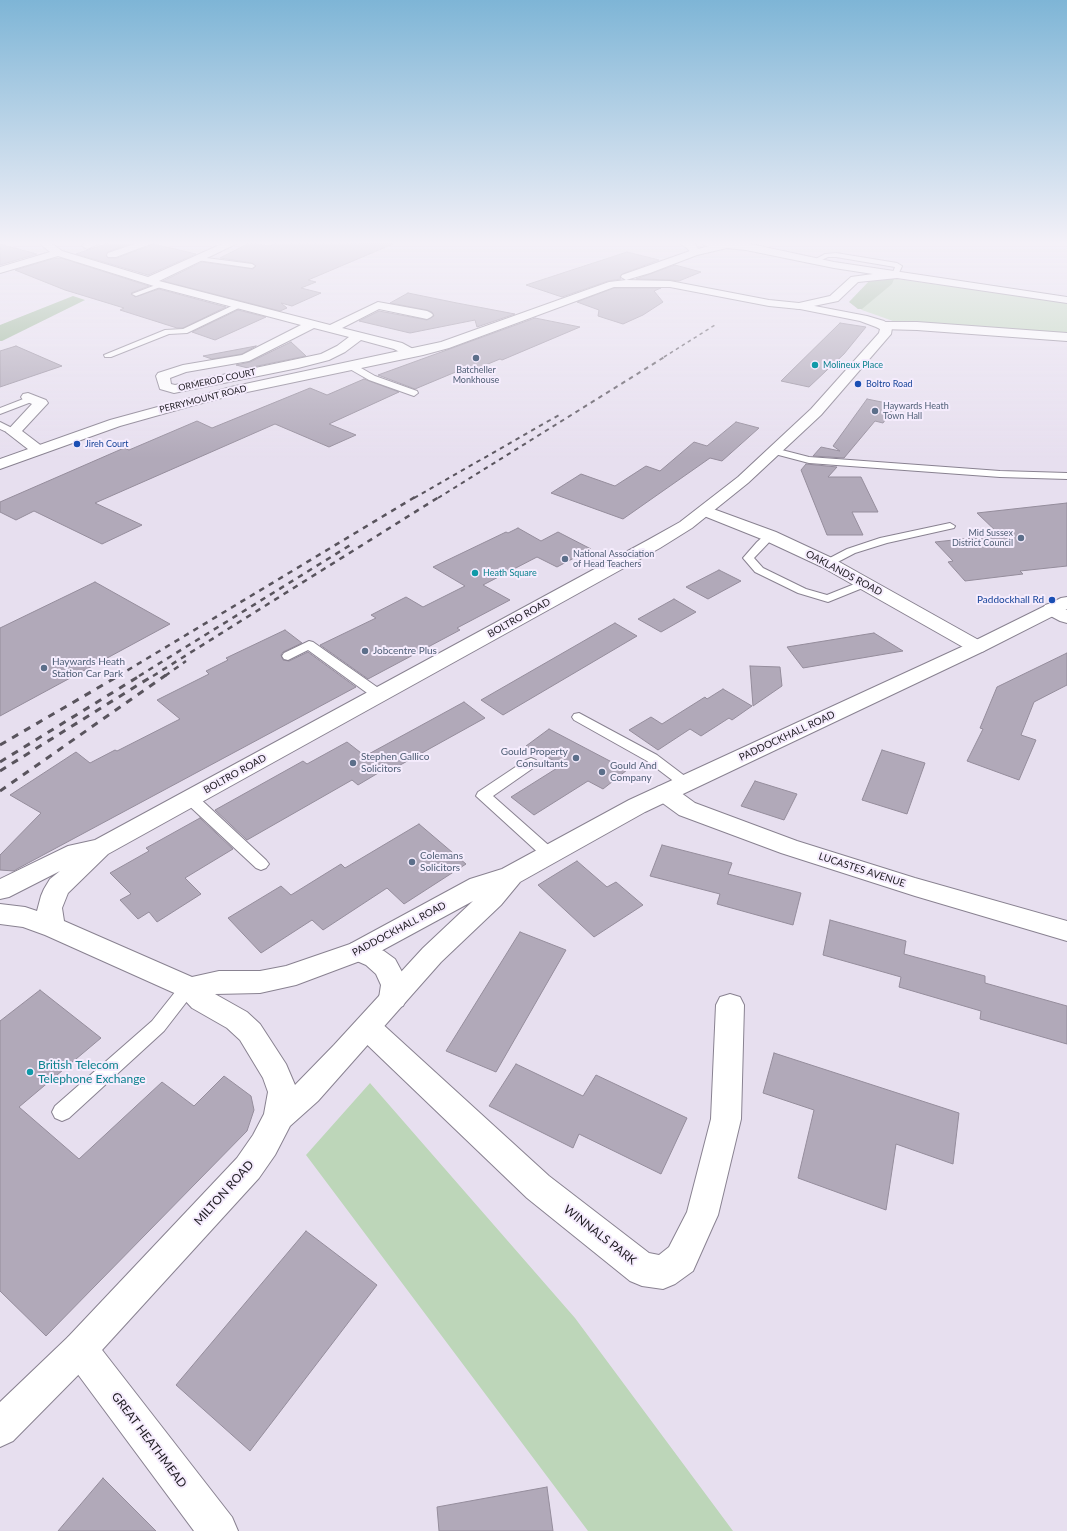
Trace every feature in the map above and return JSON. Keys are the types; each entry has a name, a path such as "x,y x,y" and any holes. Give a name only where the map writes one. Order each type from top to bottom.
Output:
{"street":[{"path":"274,314 398,346 411,353"},
{"path":"331,329 360,314"},
{"name":"PERRYMOUNT ROAD","path":"0,464 115,423 186,402 445,345 529,314"},
{"path":"844,314 863,318"},
{"path":"856,314 884,326 917,326 1067,337"},
{"name":"ORMEROD COURT","path":"313,324 245,358 183,369 163,376 165,386 174,389 298,364 325,357 341,349 359,336"},
{"name":"BOLTRO ROAD","path":"54,928 50,917 49,908 53,896 59,886 100,848 686,525 743,480 816,412 885,334 886,329 884,326"},
{"path":"30,398 41,403 13,432 38,450"},
{"name":"OAKLANDS ROAD","path":"705,511 770,536 828,563 866,583 977,647"},
{"name":"PADDOCKHALL ROAD","path":"190,987 220,982 260,982 287,977 359,951 479,886 511,876 637,806 977,647 1062,609"},
{"name":"LUCASTES AVENUE","path":"675,788 687,809 789,847 915,887 1067,931"},
{"name":"BOLTRO ROAD","path":"0,890 76,852 100,848"},
{"name":"PADDOCKHALL ROAD","path":"279,1116 308,1092 446,941 492,898 511,876"},
{"name":"MILTON ROAD","path":"0,914 25,917 54,928 190,987 202,1000 237,1020 250,1032 276,1073 283,1092 279,1116 264,1145 248,1168 80,1349 0,1428"},
{"path":"359,951 375,958 386,967 395,985 393,998"},
{"name":"WINNALS PARK","path":"368,1028 538,1188 642,1268 663,1272 682,1259 702,1216 710,1186 726,1119 730,1005"},
{"name":"GREAT HEATHMEAD","path":"80,1349 218,1531"}],"lane":[{"path":"108,355 168,332 184,331 220,314"},
{"path":"350,366 372,378 414,393"},
{"path":"0,411 30,398"},
{"path":"0,425 13,432"},
{"path":"774,450 809,460 913,469 1067,476"},
{"path":"828,563 851,551 884,540 950,526"},
{"path":"770,536 748,558 759,570 766,574 802,591 828,599 866,583"},
{"path":"288,656 309,645 379,695"},
{"path":"578,718 652,758 675,788"},
{"path":"531,763 484,796 549,854"},
{"path":"190,798 261,864"},
{"path":"62,1112 158,1026 190,987"}],"green space":[{"path":"27,314 56,314 2,341 0,341 0,325"},
{"path":"875,314 1067,314 1067,334 893,321"},
{"path":"370,1083 575,1318 733,1531 588,1531 306,1155"}],"building":[{"path":"134,314 211,314 183,328 177,328"},
{"path":"229,314 256,314 266,317 215,340 192,332"},
{"path":"372,314 397,314 427,320 434,316 433,314 514,314 477,327 475,320 410,333 359,321"},
{"path":"598,314 644,314 623,324 598,316"},
{"path":"535,318 580,327 502,360 500,359 476,369 470,366 415,389 378,375"},
{"name":"Molineux Place","path":"840,323 866,327 844,354 809,387 781,381"},
{"path":"291,342 306,356 248,368 236,365 250,362"},
{"path":"16,346 62,366 0,387 0,351"},
{"path":"256,346 242,354 212,359 203,356"},
{"path":"364,379 399,392 329,424 356,435 329,447 275,424 95,503 142,525 102,544 34,511 16,520 0,512 0,502 124,448 129,450 197,421 212,428 310,388 327,395"},
{"path":"867,399 896,405 883,423 875,421 844,458 813,456 821,447 840,451 833,446"},
{"path":"736,422 759,428 722,461 710,458 623,519 551,493 581,474 615,486 646,466 660,471 694,442 707,446"},
{"path":"806,464 837,467 828,477 861,477 878,512 852,512 863,535 827,535 801,470"},
{"name":"Mid Sussex District Council","path":"1067,503 1067,566 1020,571 1023,574 965,581 948,562 953,561 935,542 1000,535 977,513"},
{"path":"518,528 541,541 558,532 591,549 557,567 537,557 483,585 510,600 457,628 460,630 368,679 320,645 376,618 371,615 406,597 423,607 465,586 433,567 506,532 508,533"},
{"path":"719,570 741,581 708,599 686,587"},
{"name":"Haywards Heath Station Car Park","path":"95,582 170,624 0,716 0,628"},
{"path":"674,599 696,612 661,632 638,619"},
{"path":"615,623 637,636 503,715 481,700"},
{"path":"285,630 302,643 283,652 281,655 283,660 289,661 308,652 356,687 14,871 0,870 0,855 41,813 10,795 76,752 90,763 180,719 157,700 209,674 206,671 228,660 226,658"},
{"path":"874,633 903,651 803,668 787,647"},
{"path":"1067,653 1067,685 1034,702 1021,735 1036,740 1019,780 967,761 983,729 980,728 997,687"},
{"path":"750,666 780,667 782,686 753,706"},
{"path":"723,689 752,706 732,720 729,718 701,736 690,729 658,750 629,730 651,717 662,724 705,697 707,699"},
{"path":"464,702 485,718 393,769 390,766 358,785 352,780 247,840 215,810 303,761 307,764 347,742 365,756"},
{"path":"549,729 627,770 603,789 588,781 534,815 511,797 562,765 526,746"},
{"path":"882,750 925,763 907,814 862,800"},
{"path":"755,781 797,794 784,820 741,806"},
{"path":"200,818 233,849 185,878 201,894 157,922 149,912 138,919 120,900 131,894 110,873 149,851 146,848"},
{"path":"419,824 466,864 404,904 387,888 323,930 312,920 261,953 228,918 281,886 291,895 341,864 345,868"},
{"path":"662,845 732,863 728,874 801,893 793,925 717,904 720,894 650,876"},
{"path":"577,861 607,887 616,882 643,905 594,937 538,885"},
{"path":"830,920 906,941 904,954 985,976 985,983 1067,1006 1067,1044 980,1019 981,1011 899,987 901,977 823,955"},
{"path":"520,932 566,950 496,1072 446,1051"},
{"path":"40,990 101,1038 19,1107 79,1159 162,1082 194,1106 224,1076 251,1096 254,1110 247,1131 46,1336 0,1291 0,1021"},
{"path":"774,1053 959,1113 953,1164 896,1144 886,1210 798,1178 814,1110 763,1093"},
{"path":"516,1064 583,1096 596,1075 687,1118 661,1174 579,1134 573,1148 489,1106"},
{"path":"306,1231 377,1285 250,1451 176,1385"},
{"path":"103,1478 156,1531 58,1531"},
{"path":"547,1487 553,1531 439,1531 437,1507"}],"railway":[{"path":"664,357 715,325"},
{"path":"438,498 666,356"},
{"path":"414,498 559,415"},
{"path":"118,676 415,497"},
{"path":"153,676 439,497"},
{"path":"139,676 352,544"},
{"path":"165,676 186,661"},
{"path":"0,745 120,675"},
{"path":"0,762 141,675"},
{"path":"0,771 154,675"},
{"path":"0,791 166,675"}],"place":[{"name":"Batcheller Monkhouse","path":"476,358"},
{"name":"Molineux Place","path":"815,365"},
{"name":"Boltro Road","path":"858,384"},
{"name":"Haywards Heath Town Hall","path":"875,411"},
{"name":"Jireh Court","path":"77,444"},
{"name":"Mid Sussex District Council","path":"1021,538"},
{"name":"National Association of Head Teachers","path":"565,559"},
{"name":"Heath Square","path":"475,573"},
{"name":"Paddockhall Rd","path":"1052,600"},
{"name":"Jobcentre Plus","path":"365,651"},
{"name":"Haywards Heath Station Car Park","path":"44,668"},
{"name":"Gould Property Consultants","path":"576,758"},
{"name":"Stephen Gallico Solicitors","path":"353,763"},
{"name":"Gould And Company","path":"602,772"},
{"name":"Colemans Solicitors","path":"412,862"},
{"name":"British Telecom Telephone Exchange","path":"30,1072"}]}
